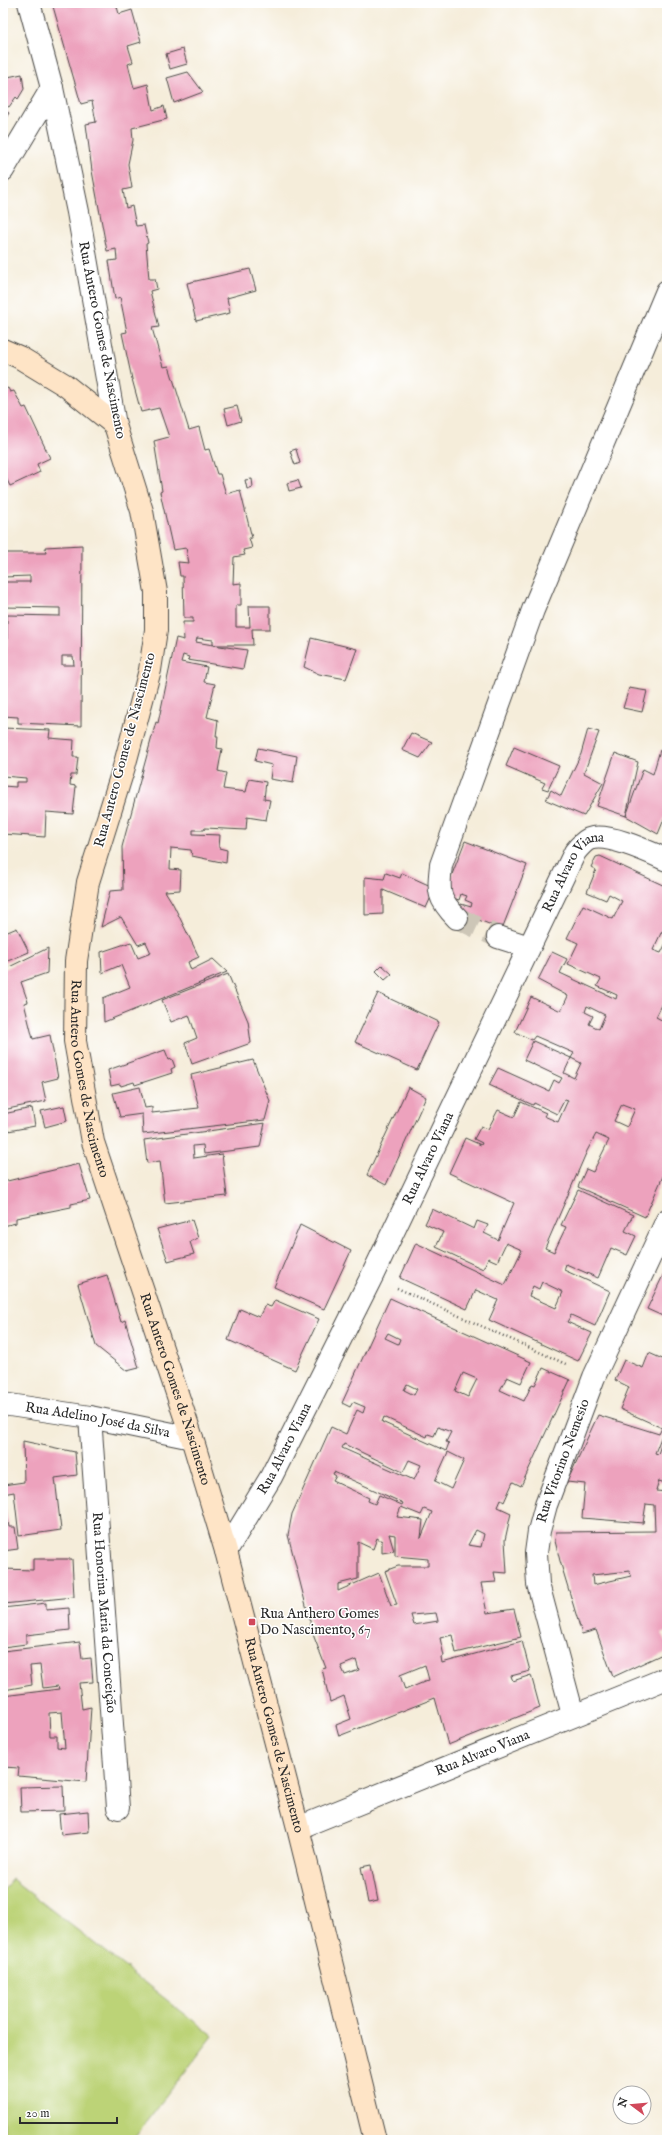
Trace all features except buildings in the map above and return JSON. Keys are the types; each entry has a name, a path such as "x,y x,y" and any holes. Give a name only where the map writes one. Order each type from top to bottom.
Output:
{"street":[{"name":"Rua Antero Gomes de Nascimento","path":"29,3 52,88 78,212 115,425 142,511 156,592 156,630 150,670 124,766 88,882 76,961 75,1041 93,1142 192,1438 226,1551 298,1828 375,2140"},
{"path":"3,170 52,88"},
{"path":"458,918 443,903 439,890 441,865 533,610 667,291"},
{"path":"3,350 19,357 65,385 115,425"},
{"name":"Rua Alvaro Viana","path":"226,1551 271,1477 372,1276 575,852 582,844 590,839 601,838 634,845 667,860"},
{"path":"498,937 529,947"},
{"name":"Rua Vitorino Nemesio","path":"573,1715 538,1584 536,1553 539,1531 546,1505 594,1377 667,1220"},
{"name":"Rua Adelino José da Silva","path":"3,1404 90,1417 192,1438"},
{"name":"Rua Honorina Maria da Conceição","path":"90,1417 118,1808"},
{"name":"Rua Alvaro Viana","path":"298,1828 667,1678"}],"path":[{"path":"372,1276 594,1377"}],"green space":[{"path":"12,1879 213,2036 132,2140 3,2140 3,1890"}],"tunnel":[{"path":"457,918 498,937"}],"place":[{"name":"Rua Anthero Gomes Do Nascimento, 67","path":"252,1622"}]}
